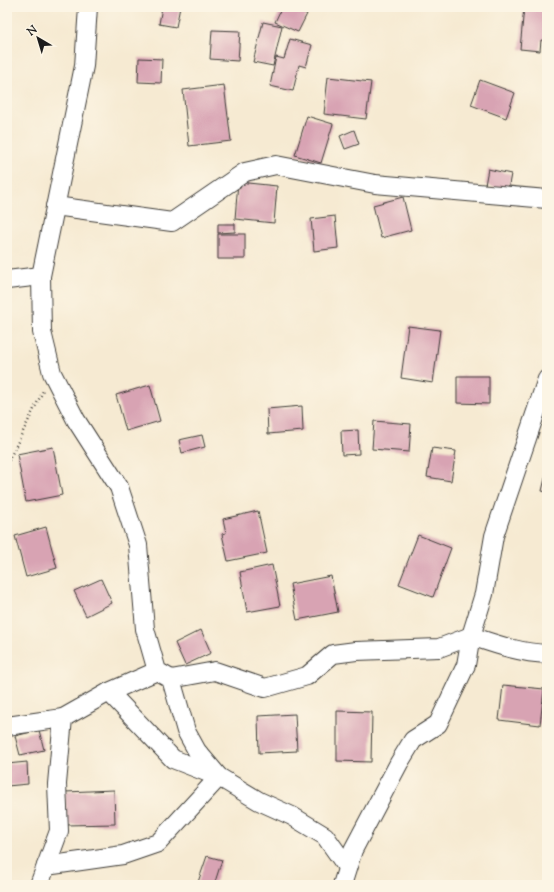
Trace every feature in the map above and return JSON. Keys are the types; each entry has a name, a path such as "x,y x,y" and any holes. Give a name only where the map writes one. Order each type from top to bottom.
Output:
{"street":[{"path":"88,7 84,66 41,276 42,332 52,373 76,420 119,487 138,545 145,629 186,731 197,751 219,777"},
{"path":"55,206 172,222 245,172 276,165 375,184 547,199"},
{"path":"7,280 41,276"},
{"path":"342,885 353,850 412,740 438,724 466,665 470,636 484,594 494,536 547,379"},
{"path":"7,726 63,718 109,692 164,675 215,671 265,688 307,676 333,654 356,651 439,648 470,636 534,654 547,654"},
{"path":"109,692 173,759 219,777 259,800 292,816 325,836 347,867"},
{"path":"39,885 59,831 57,784 63,718"},
{"path":"46,866 123,855 158,843 219,777"}],"path":[{"path":"7,464 52,373"}],"building":[{"path":"162,7 180,7 176,27 159,24"},
{"path":"282,7 291,7 307,14 298,32 275,22"},
{"path":"524,7 547,7 547,41 541,40 540,51 520,49"},
{"path":"263,22 282,26 273,66 253,62"},
{"path":"212,30 240,31 238,61 210,59"},
{"path":"290,39 312,45 306,67 299,65 293,91 270,86 276,57 284,59"},
{"path":"139,58 162,59 161,83 138,82"},
{"path":"328,77 371,82 366,119 324,114"},
{"path":"480,80 515,93 506,118 471,105"},
{"path":"224,85 231,141 189,146 183,90"},
{"path":"307,116 333,124 321,163 295,155"},
{"path":"354,130 359,144 345,149 340,136"},
{"path":"488,169 511,174 508,190 485,185"},
{"path":"238,182 277,186 274,223 235,219"},
{"path":"403,197 411,230 381,238 373,205"},
{"path":"335,216 338,248 314,251 311,219"},
{"path":"218,224 235,224 235,232 218,233"},
{"path":"218,234 245,234 245,259 218,259"},
{"path":"408,326 440,330 433,383 401,378"},
{"path":"457,376 489,376 489,404 457,403"},
{"path":"150,385 160,421 126,431 116,395"},
{"path":"302,406 303,431 268,434 267,409"},
{"path":"374,421 411,424 409,452 372,449"},
{"path":"358,430 359,454 342,455 341,431"},
{"path":"202,435 205,447 182,453 179,440"},
{"path":"53,447 62,495 26,502 17,454"},
{"path":"432,448 456,451 451,481 427,477"},
{"path":"547,474 547,492 542,491"},
{"path":"258,511 267,553 228,561 222,534 226,533 223,519"},
{"path":"46,527 57,568 26,577 15,536"},
{"path":"418,535 451,548 433,597 399,584"},
{"path":"272,565 280,606 247,612 240,572"},
{"path":"331,576 338,612 297,620 290,584"},
{"path":"101,579 112,603 86,616 74,591"},
{"path":"201,630 211,653 185,665 175,643"},
{"path":"503,685 544,689 540,725 499,720"},
{"path":"337,711 372,712 371,762 337,761"},
{"path":"295,714 297,751 259,753 258,716"},
{"path":"39,730 44,750 20,755 15,736"},
{"path":"27,762 28,784 7,786 7,764"},
{"path":"114,790 115,824 66,825 65,792"},
{"path":"207,856 222,860 214,885 197,885"}]}
